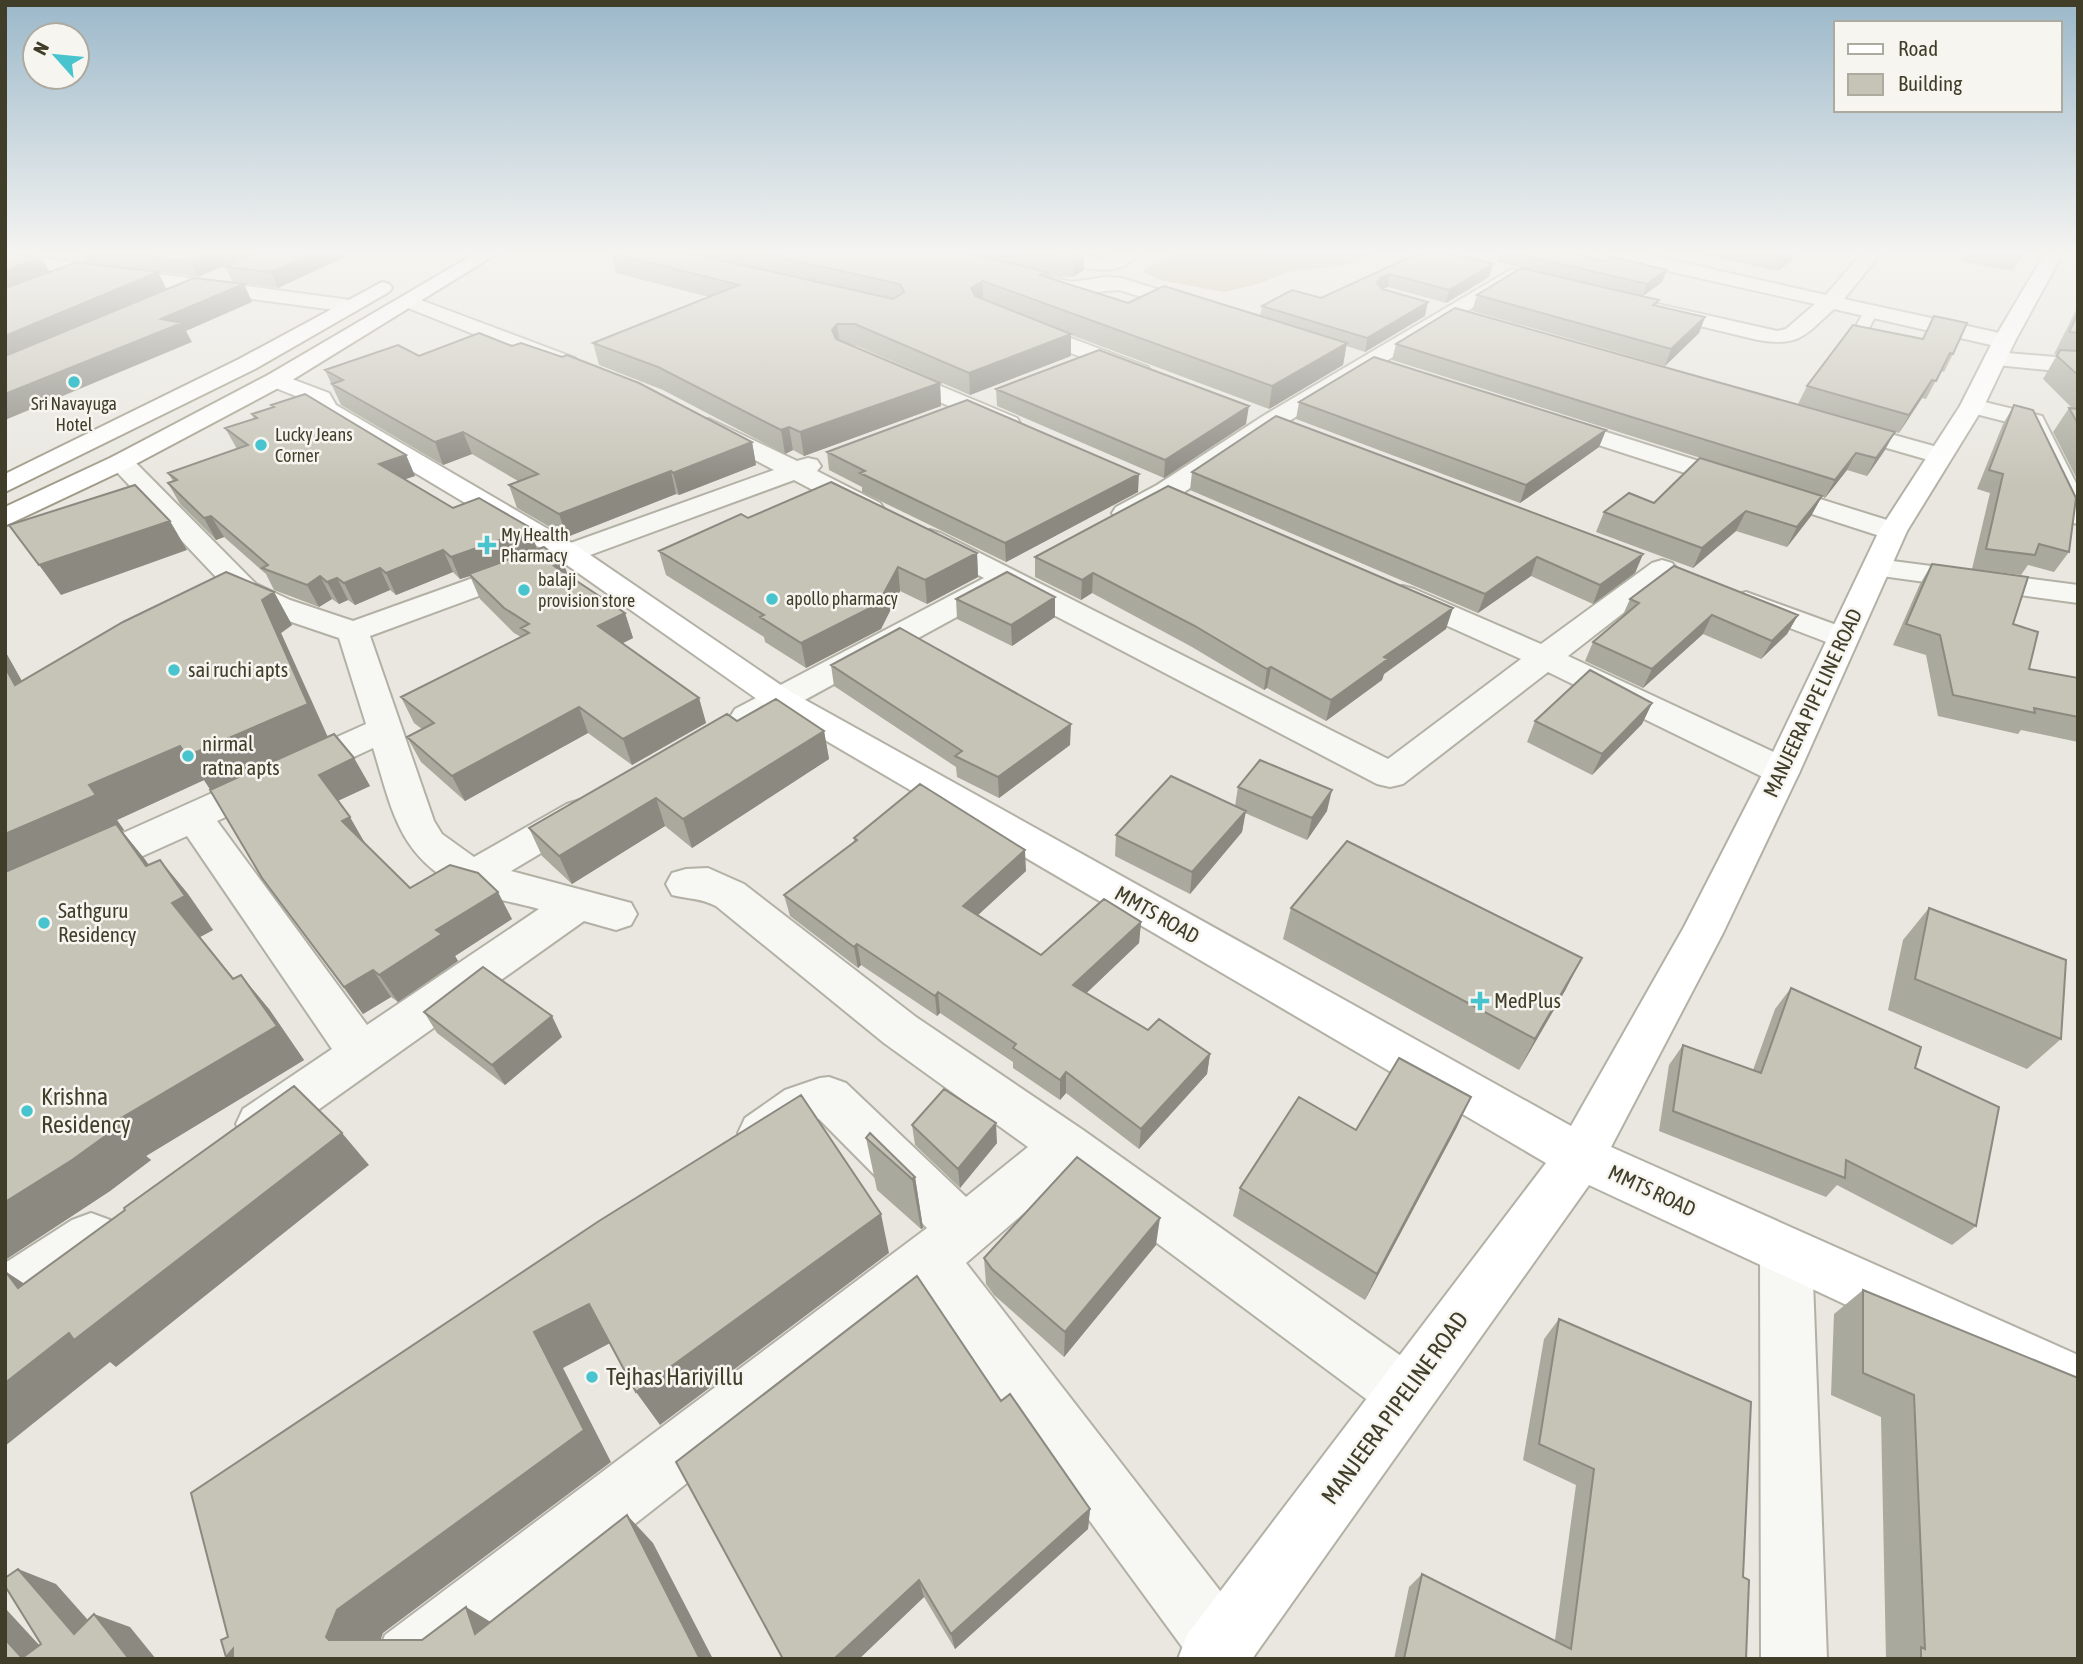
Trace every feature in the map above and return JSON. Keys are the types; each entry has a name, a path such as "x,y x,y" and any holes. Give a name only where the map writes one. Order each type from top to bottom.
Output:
{"main road":[{"path":"5,484 247,364 306,331"},
{"path":"5,518 121,462 276,380 346,331"},
{"name":"MANJEERA PIPE LINE ROAD","path":"1580,1157 1702,933 1782,771 1893,531 1972,406 2011,331"},
{"name":"MMTS ROAD","path":"276,380 321,398 326,409 567,552 779,699 1580,1157 2078,1384"},
{"path":"252,393 297,408 326,409"},
{"name":"MANJEERA PIPELINE ROAD","path":"1217,1653 1580,1157"}],"street":[{"path":"496,331 590,372"},
{"path":"1036,331 1160,379"},
{"path":"1099,528 1180,496 1272,421 1422,331"},
{"path":"1749,331 1777,337 1792,335 1797,331"},
{"path":"1936,331 2000,350 2078,366"},
{"path":"1060,372 1098,356"},
{"path":"873,364 1032,433"},
{"path":"932,421 1009,392"},
{"path":"1972,406 2044,422 2074,502"},
{"path":"1526,414 1893,531"},
{"path":"689,416 900,524 1018,571 1390,775 1662,569"},
{"path":"1819,421 1939,456"},
{"path":"121,462 245,590 279,607 353,632 831,457"},
{"path":"1130,475 1180,496"},
{"path":"1877,568 2078,594"},
{"path":"720,733 1018,571"},
{"path":"1381,585 1545,658 1782,771"},
{"path":"1726,593 1842,638"},
{"path":"224,1148 362,1055 596,910 472,876 428,844 415,822 353,632"},
{"path":"5,903 383,730"},
{"path":"472,876 602,801"},
{"path":"194,817 362,1055"},
{"path":"686,884 708,883 730,895 900,1030 1066,1146 1405,1393"},
{"path":"722,1159 803,1105 819,1097 830,1098 947,1245 1217,1653"},
{"path":"409,1659 947,1245 1066,1146"},
{"path":"5,1296 120,1218"},
{"path":"1786,1253 1794,1659"}],"lane":[{"path":"1858,337 1861,331"}],"building":[{"path":"5,331 18,331 5,336"},
{"path":"66,331 163,331 5,394 5,356"},
{"path":"624,331 832,331 836,339 940,383 800,432 789,427 781,430 658,367 593,343"},
{"path":"870,331 1063,331 1071,334 969,373"},
{"path":"1120,331 1307,331 1347,343 1272,386"},
{"path":"1343,331 1379,331 1367,338"},
{"path":"1418,331 1535,331 1895,432 1876,458 1856,453 1835,480 1396,344"},
{"path":"1605,331 1690,331 1671,349"},
{"path":"1849,331 1881,331 1923,339 1927,331 1964,331 1936,381 1932,380 1909,415 1807,386"},
{"path":"479,333 512,346 521,343 562,357 567,355 639,383 752,442 559,514 509,485 538,474 463,432 435,442 332,384 343,380 325,370 398,345 419,356"},
{"path":"1099,350 1249,406 1165,460 996,389"},
{"path":"2060,350 2078,351 2078,375 2057,356"},
{"path":"1374,357 1606,430 1526,485 1299,402"},
{"path":"305,394 406,455 379,464 453,508 479,498 529,527 520,531 522,532 451,557 443,550 386,573 380,568 344,583 337,578 327,582 320,576 307,585 262,568 268,565 211,516 204,518 168,483 177,480 168,473 248,445 225,428 257,418 252,414"},
{"path":"967,400 1139,474 1005,543 860,473 865,471 827,452"},
{"path":"2014,405 2033,410 2076,498 2069,552 2039,544 2035,555 1986,549 2003,474 1989,470"},
{"path":"2069,408 2078,409 2078,424"},
{"path":"1276,416 1643,554 1600,585 1537,557 1485,594 1192,472"},
{"path":"1700,458 1822,496 1797,527 1746,511 1702,548 1604,512 1629,493 1654,503"},
{"path":"831,482 977,553 925,580 898,567 878,604 801,643 760,617 764,615 659,551 741,514 748,518"},
{"path":"135,485 170,521 39,565 9,525"},
{"path":"1168,486 1453,608 1384,657 1388,659 1331,700 1271,667 1267,669 1195,626 1093,573 1082,580 1035,557"},
{"path":"544,547 563,562 554,566 625,613 598,626 699,698 623,739 579,707 452,776 407,737 434,723 401,697 529,633 521,628 529,624 504,608 469,574"},
{"path":"1932,564 2028,577 2013,624 2038,632 2029,669 2078,678 2078,717 2034,708 2035,713 1953,695 1940,635 1906,624"},
{"path":"1674,566 1798,615 1772,641 1712,615 1652,669 1593,642 1639,603 1630,599"},
{"path":"226,572 274,592 262,600 308,704 187,756 180,746 89,785 96,795 5,834 5,667 15,685 123,622"},
{"path":"1007,572 1055,597 1011,625 956,599"},
{"path":"900,628 1071,724 998,777 955,756 962,751 831,665"},
{"path":"1590,670 1652,703 1602,754 1535,721"},
{"path":"776,699 824,731 683,819 656,798 559,856 529,828 727,714 737,721"},
{"path":"334,734 354,758 319,775 350,817 342,821 410,888 450,865 478,873 498,892 436,930 442,934 379,975 373,970 344,987 262,878 210,790"},
{"path":"1260,760 1332,790 1312,818 1238,787"},
{"path":"1171,776 1246,811 1192,872 1116,835"},
{"path":"920,784 1025,850 963,906 1041,955 1104,899 1141,922 1073,985 1148,1030 1159,1019 1210,1054 1141,1129 1066,1072 1060,1080 1013,1048 1016,1044 938,992 935,996 857,944 854,947 784,895 857,840 854,838"},
{"path":"116,824 146,866 160,860 185,896 172,903 233,979 241,975 277,1026 111,1124 115,1129 5,1202 5,872"},
{"path":"1347,841 1582,958 1535,1039 1291,908"},
{"path":"1929,908 2066,960 2061,1039 1915,979"},
{"path":"483,967 552,1016 492,1065 424,1012"},
{"path":"1791,988 1921,1047 1915,1068 1999,1107 1976,1226 1846,1160 1845,1178 1673,1111 1683,1045 1761,1073"},
{"path":"1399,1058 1471,1097 1377,1274 1240,1188 1299,1097 1356,1130"},
{"path":"294,1086 342,1133 74,1340 69,1333 5,1383 5,1271 18,1288"},
{"path":"944,1089 996,1123 958,1169 912,1125"},
{"name":"Tejhas Harivillu","path":"801,1095 881,1214 636,1392 589,1304 534,1332 584,1430 337,1610 326,1637 329,1640 422,1640 466,1607 475,1634 627,1515 700,1659 233,1659 233,1649 226,1657 221,1640 228,1637 191,1493 599,1221"},
{"path":"870,1133 915,1177 912,1179 866,1138"},
{"path":"1077,1157 1160,1218 1065,1332 992,1269 984,1258"},
{"path":"917,1276 1001,1401 1010,1394 1090,1509 951,1634 919,1580 834,1659 783,1659 676,1462"},
{"path":"1863,1290 2078,1378 2078,1659 1921,1659 1921,1647 1925,1649 1914,1395 1863,1373"},
{"path":"1559,1319 1751,1402 1743,1577 1749,1580 1746,1659 1404,1659 1422,1574 1571,1649 1594,1469 1539,1444"},
{"path":"18,1569 74,1634 94,1614 129,1659 5,1659 5,1639 22,1658 41,1644 5,1586 5,1578"}],"place":[{"name":"Sri Navayuga Hotel","path":"74,382"},
{"name":"Lucky Jeans Corner","path":"261,445"},
{"name":"My Health Pharmacy","path":"487,545"},
{"name":"balaji provision store","path":"524,590"},
{"name":"apollo pharmacy","path":"772,599"},
{"name":"sai ruchi apts","path":"174,670"},
{"name":"nirmal ratna apts","path":"188,756"},
{"name":"Sathguru Residency","path":"44,923"},
{"name":"MedPlus","path":"1480,1001"},
{"name":"Krishna Residency","path":"27,1111"},
{"name":"Tejhas Harivillu","path":"592,1377"}]}
